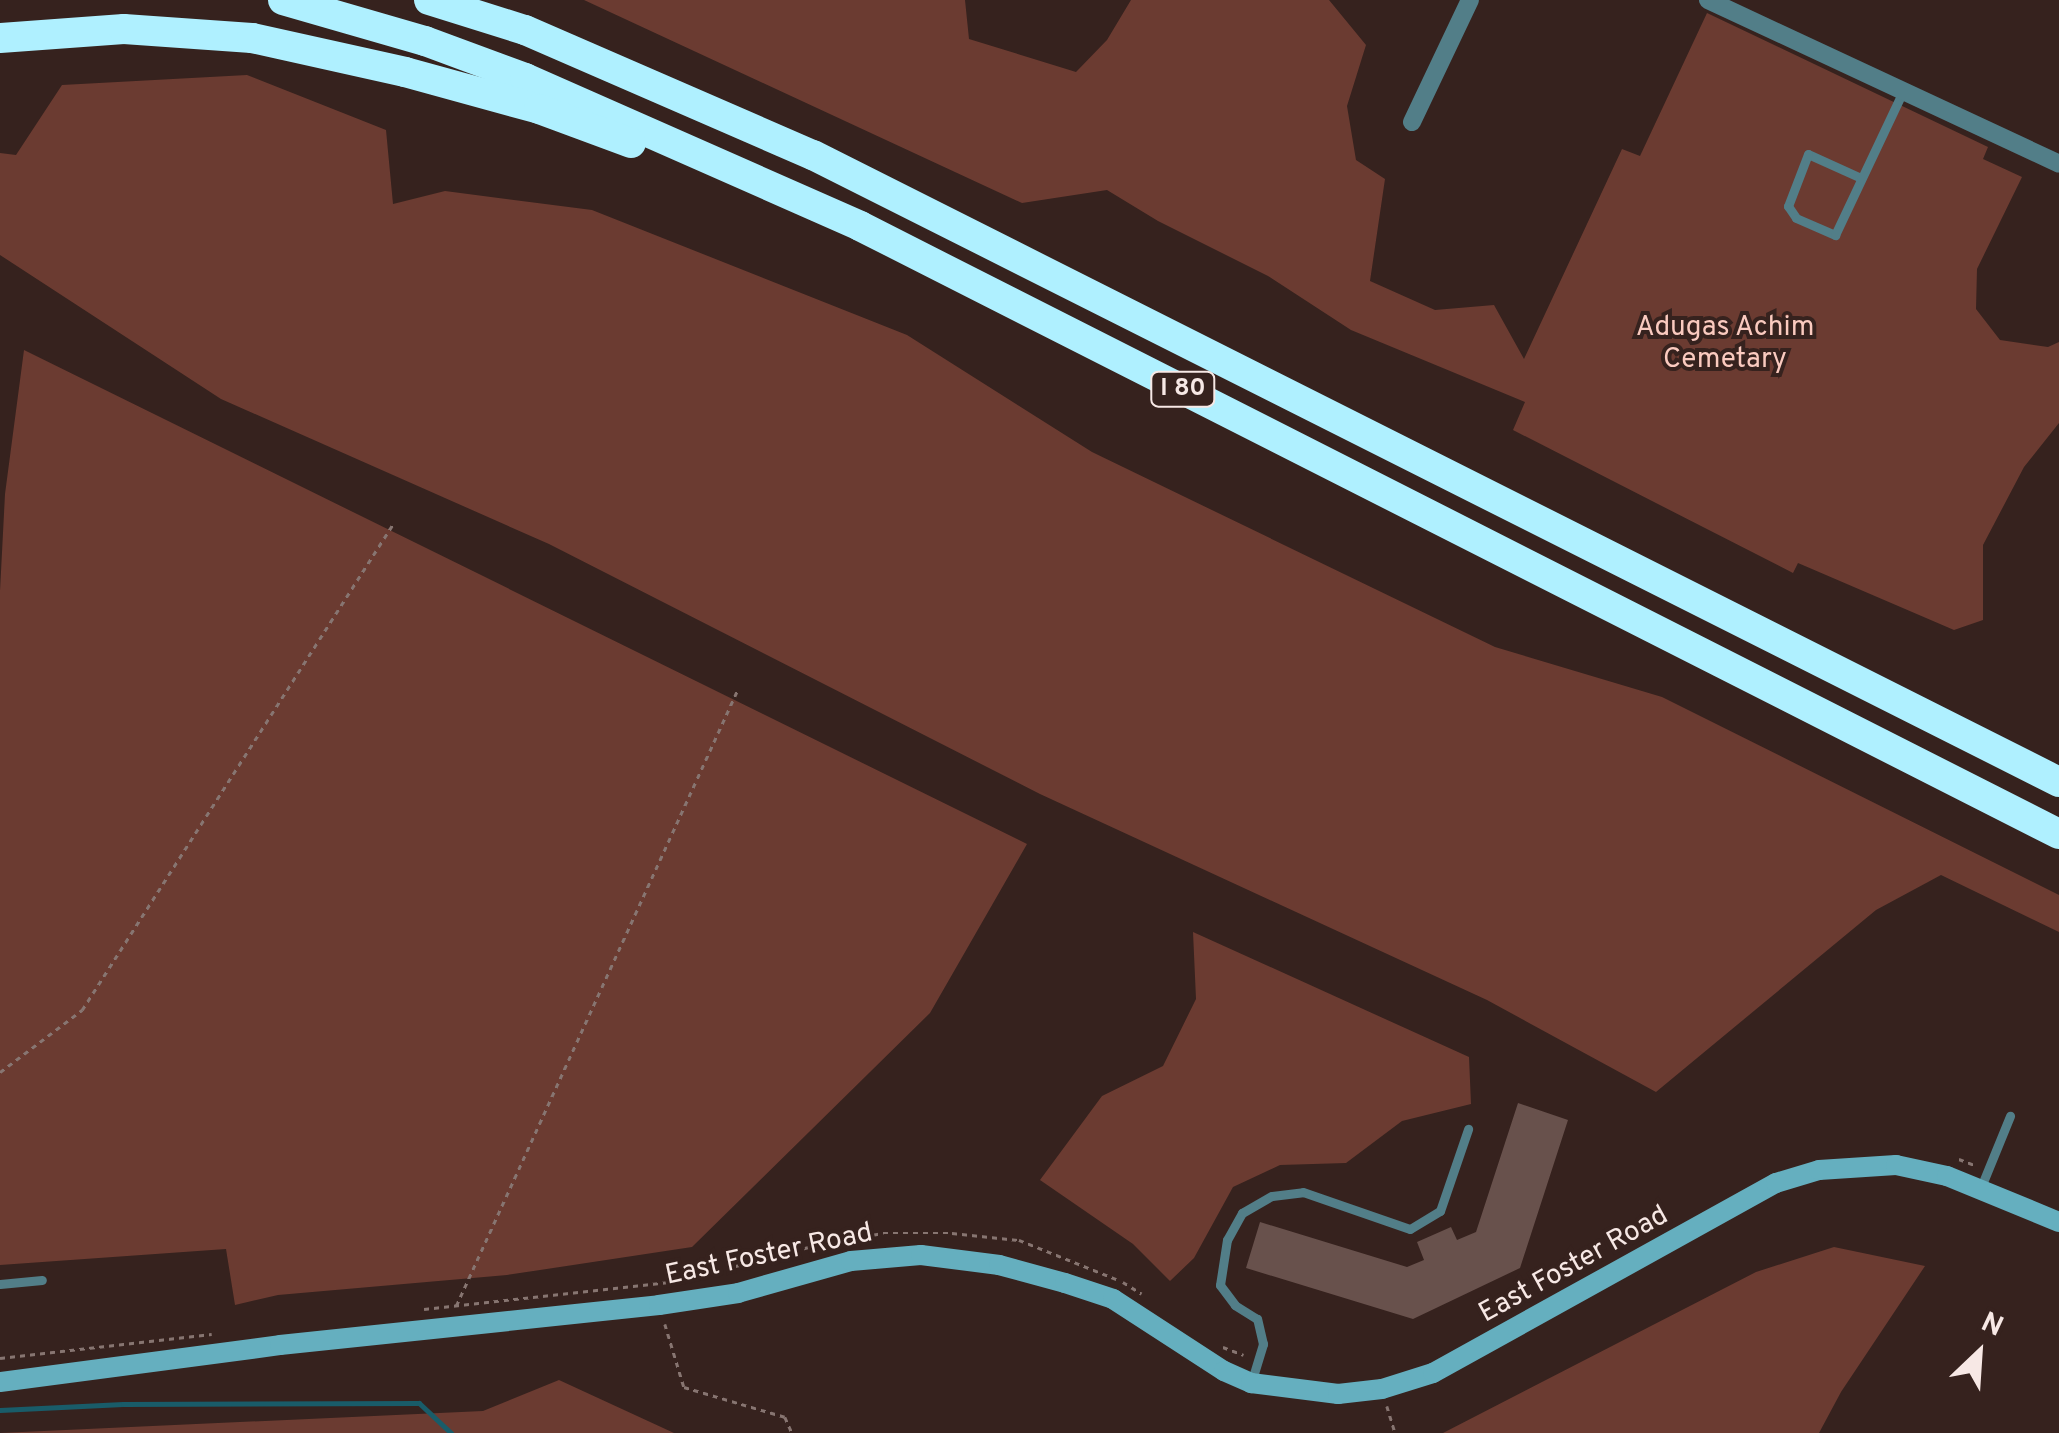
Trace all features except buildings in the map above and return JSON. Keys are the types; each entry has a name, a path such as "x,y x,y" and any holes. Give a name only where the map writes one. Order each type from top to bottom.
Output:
{"highway":[{"name":"I 80","path":"283,0 425,42 524,78 860,226 2059,834"},
{"name":"I 80","path":"429,0 526,30 813,155 2059,782"},
{"path":"448,0 526,30"},
{"path":"0,38 59,31 156,30 252,38 324,52 539,110 860,226"}],"street":[{"path":"1412,122 1470,0"},
{"path":"1708,0 1904,88 2059,164"},
{"name":"East Foster Road","path":"1,1382 448,1327 659,1306 738,1293 851,1261 921,1255 999,1266 1113,1300 1224,1372 1251,1383 1338,1394 1382,1389 1433,1373 1776,1183 1838,1168 1896,1165 1981,1188 2059,1222"}],"lane":[{"path":"1861,178 1808,154 1789,194 1788,206 1796,218 1835,235 1904,88"},
{"path":"1981,1188 2010,1116"},
{"path":"1251,1383 1263,1344 1256,1319 1235,1305 1220,1285 1219,1267 1226,1240 1242,1213 1272,1196 1304,1192 1410,1230 1440,1210 1468,1129"},
{"path":"0,1284 42,1280"},
{"path":"0,1372 1,1382"}],"path":[{"path":"0,1072 82,1010 393,524"},
{"path":"448,1327 500,1202 738,689"},
{"path":"659,1306 684,1387 785,1417 792,1433"},
{"path":"1382,1389 1395,1433"}],"green space":[{"name":"Adugas Achim Cemetary","path":"584,0 965,0 969,39 1076,72 1107,40 1131,0 1329,0 1366,45 1347,106 1356,160 1385,179 1370,281 1435,310 1494,305 1524,359 1622,149 1640,156 1707,13 1988,147 1983,159 2022,177 1977,269 1976,309 2000,340 2048,347 2059,342 2059,423 2024,467 1983,545 1983,620 1954,630 1798,563 1793,573 1513,430 1525,402 1351,330 1268,276 1158,221 1107,190 1022,203"},
{"path":"247,75 386,130 393,204 445,191 592,210 907,335 1092,452 1495,647 1662,697 2059,895 2059,932 1941,875 1876,910 1656,1092 1487,1000 1040,794 549,544 221,399 0,255 0,153 16,155 62,85"},
{"path":"24,350 1027,844 930,1013 692,1247 507,1275 278,1295 235,1305 226,1249 0,1265 0,591 5,494"},
{"path":"1193,932 1469,1057 1471,1104 1402,1121 1346,1163 1280,1165 1233,1187 1194,1258 1170,1281 1133,1244 1040,1180 1102,1096 1163,1066 1196,999"},
{"path":"1834,1247 1925,1266 1841,1392 1819,1433 1443,1433 1756,1272"},
{"path":"559,1380 674,1433 0,1433 483,1411"}],"waterway":[{"path":"0,1410 123,1404 419,1403 451,1433"}]}
